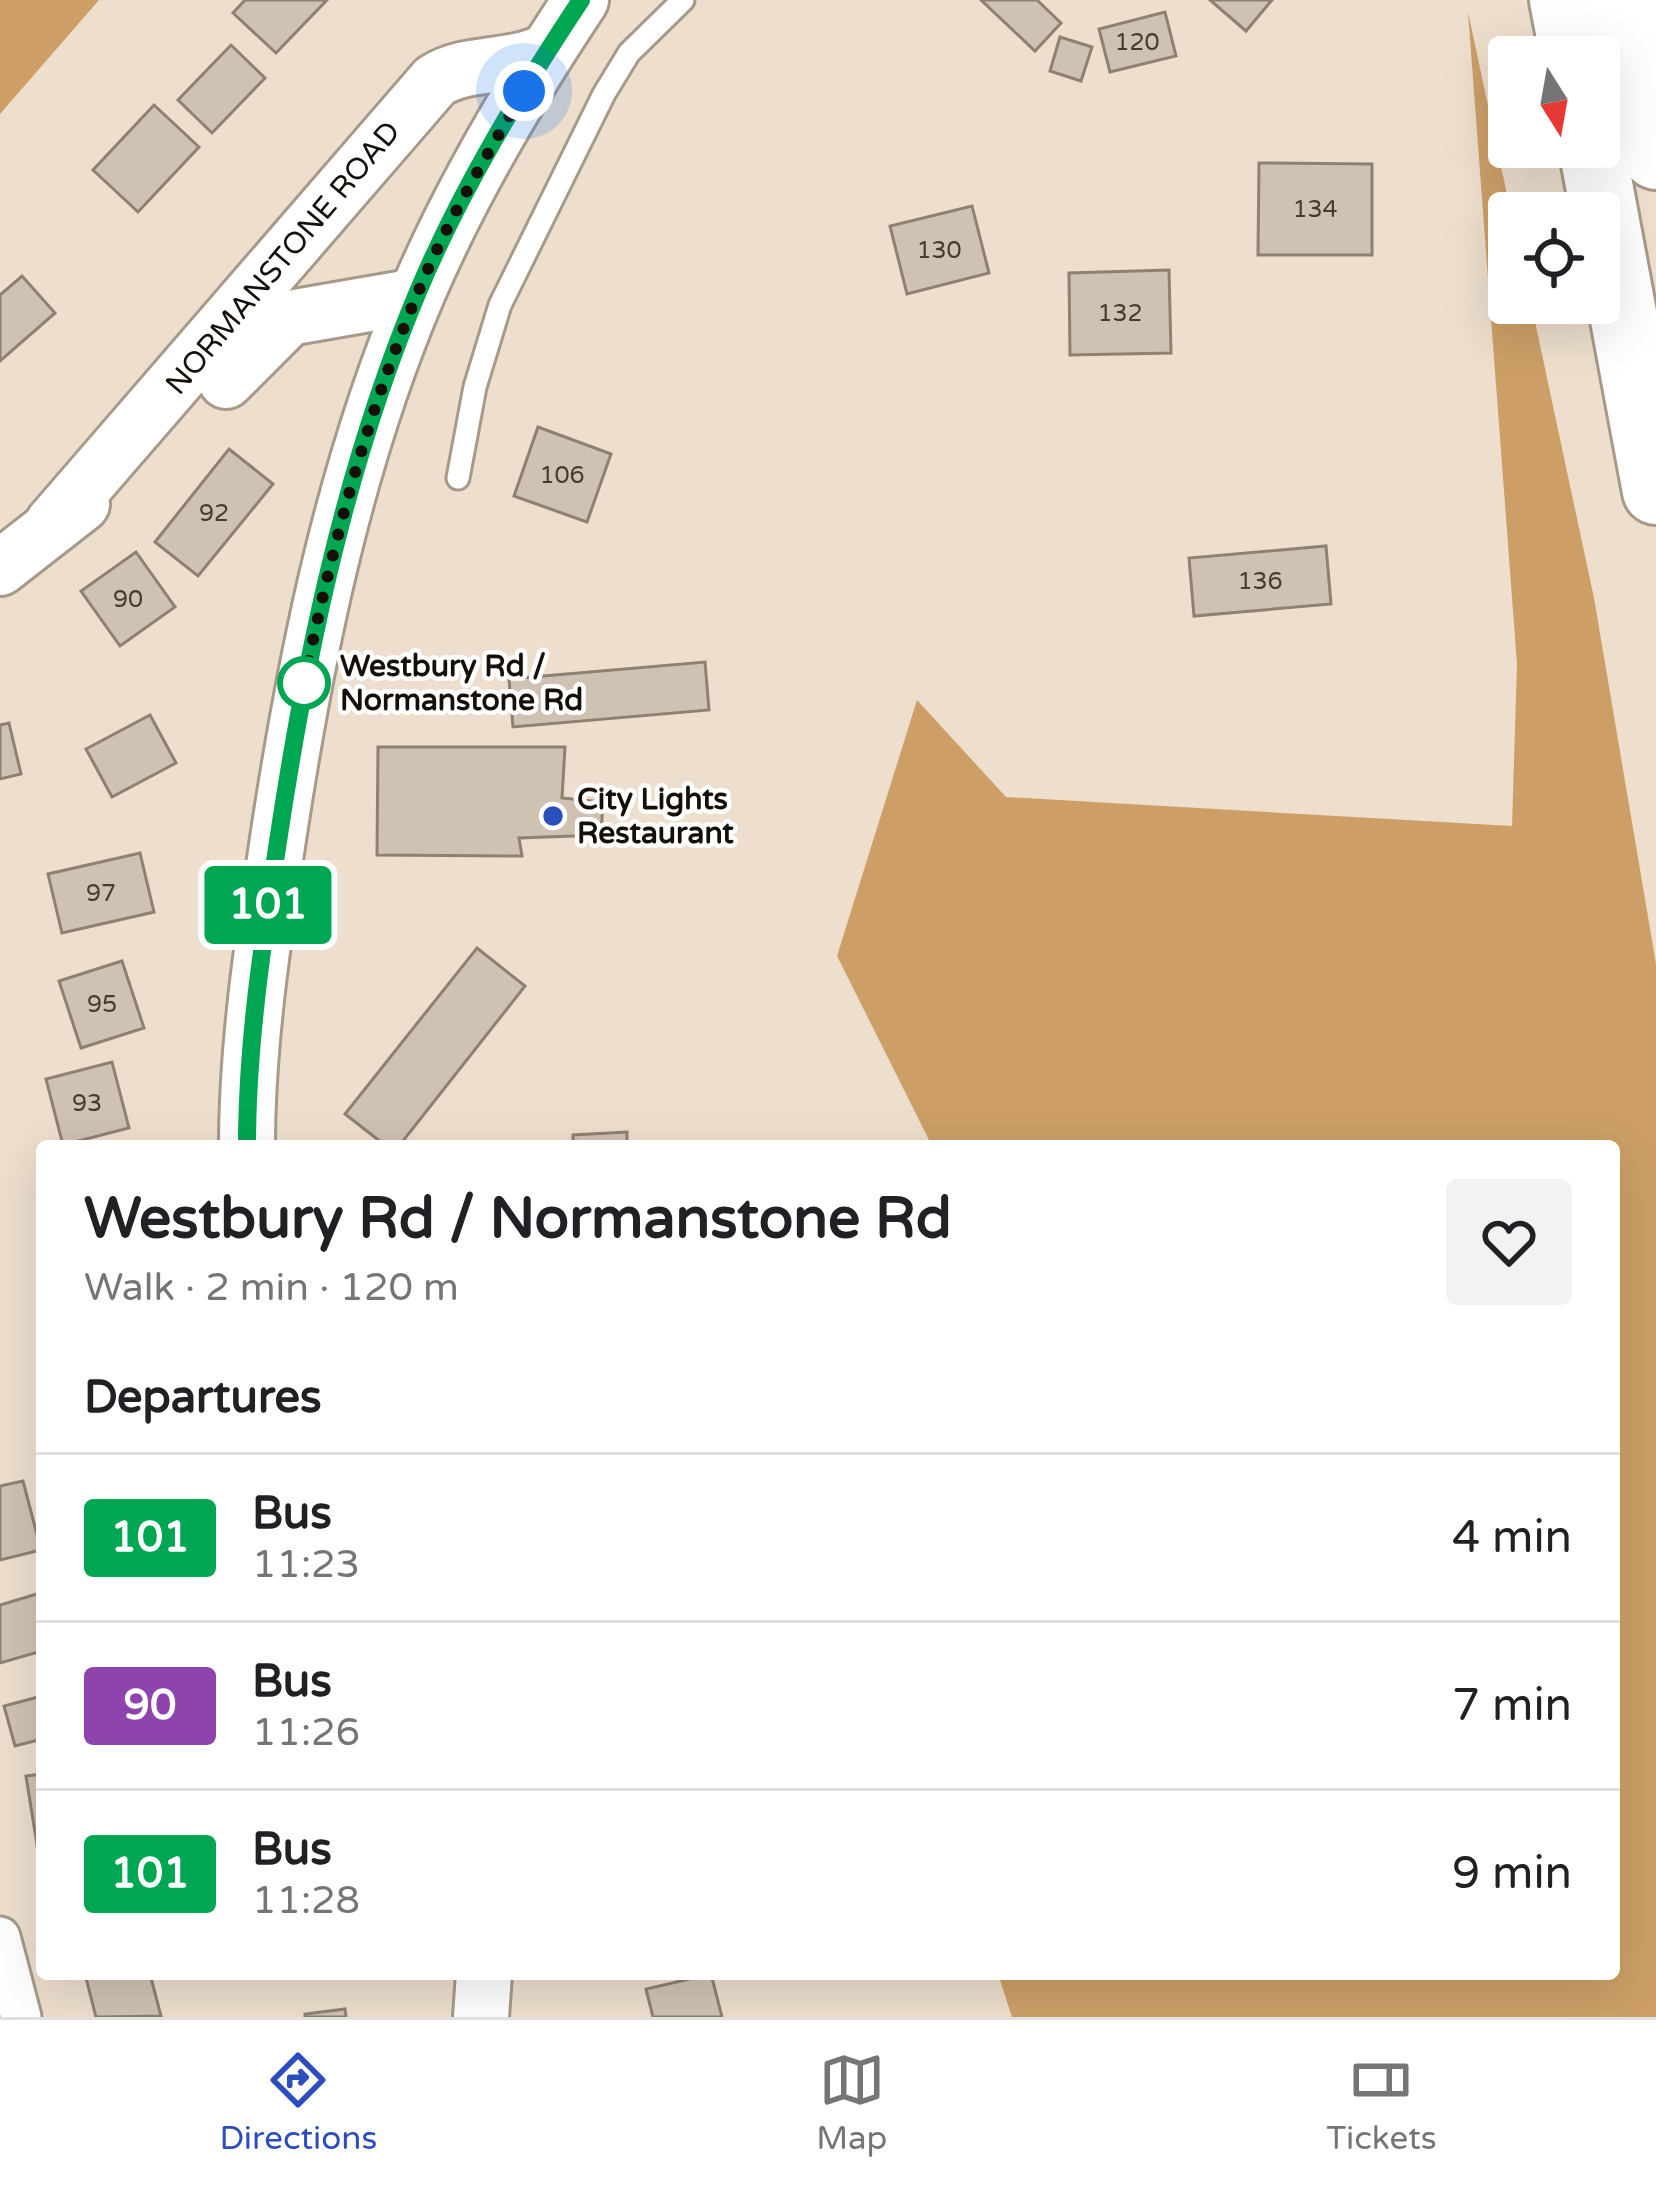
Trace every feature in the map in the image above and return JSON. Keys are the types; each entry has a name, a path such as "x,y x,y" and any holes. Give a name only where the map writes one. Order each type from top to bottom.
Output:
{"highway":[{"path":"1563,0 1570,36"},
{"path":"1626,0 1656,156"},
{"path":"1596,168 1656,491"}],"main road":[{"path":"248,1140 271,887 302,693 333,552 416,296 458,208 581,0"},
{"name":"NORMANSTONE ROAD","path":"53,524 434,81 449,72 508,67 547,52"},
{"name":"NORMANSTONE ROAD","path":"0,568 53,524 167,445 272,330 289,318 416,296"},
{"path":"481,2017 484,1980"}],"street":[{"path":"0,1937 21,2017"}],"lane":[{"path":"458,478 475,387 500,304 604,94 629,53 682,0"}],"shaded area":[{"path":"0,0 99,0 0,114"},
{"path":"1468,12 1488,105 1488,168 1501,168 1507,192 1488,192 1488,278"},
{"path":"1491,324 1535,324 1594,598 1656,964 1656,2017 1012,2017 1000,1980 1620,1980 1620,1140 929,1140 837,956 917,700 1006,797 1512,826 1517,664"}],"building":[{"path":"245,0 327,0 276,53 233,13"},
{"path":"981,0 1037,0 1061,23 1035,51"},
{"path":"1210,0 1272,0 1246,31"},
{"path":"1165,12 1176,56 1110,72 1099,29"},
{"path":"1060,37 1092,47 1081,81 1050,71"},
{"path":"231,45 265,78 212,133 178,100"},
{"path":"154,105 199,147 138,212 93,170"},
{"path":"1259,163 1372,164 1372,255 1258,255"},
{"path":"972,206 989,273 907,294 890,226"},
{"path":"1169,270 1171,353 1070,355 1069,273"},
{"path":"22,276 55,313 0,361 0,295"},
{"path":"538,427 611,454 587,522 514,496"},
{"path":"229,449 273,484 198,576 155,542"},
{"path":"1326,546 1331,604 1194,616 1189,558"},
{"path":"136,552 175,607 120,646 81,591"},
{"path":"705,662 709,710 513,727 509,679"},
{"path":"150,715 176,763 112,797 86,749"},
{"path":"9,723 21,774 0,779 0,725"},
{"path":"378,747 565,747 562,798 603,802 601,835 519,838 522,856 377,855"},
{"path":"140,853 154,912 62,933 48,874"},
{"path":"477,948 525,986 404,1140 378,1140 345,1114"},
{"path":"122,961 144,1028 81,1048 59,981"},
{"path":"112,1062 129,1128 82,1140 62,1140 46,1079"},
{"path":"627,1132 627,1140 573,1140 573,1135"},
{"path":"23,1481 36,1531 36,1551 0,1560 0,1486"},
{"path":"36,1594 36,1653 0,1663 0,1605"},
{"path":"36,1698 36,1741 15,1746 4,1706"},
{"path":"36,1775 36,1838 26,1776"},
{"path":"87,1980 152,1980 161,2016 96,2017"},
{"path":"685,1980 713,1980 722,2017 653,2017 646,1989"},
{"path":"345,2009 346,2017 305,2017 305,2014"}],"bus line":[{"name":"101","path":"247,1140 271,887 293,740 333,552 416,296 458,208 581,0"}],"place":[{"name":"Westbury Rd / Normanstone Rd","path":"304,683"},
{"name":"City Lights Restaurant","path":"553,816"}],"route":[{"path":"304,683 302,693 333,552 416,296 458,208 524,91"}]}
